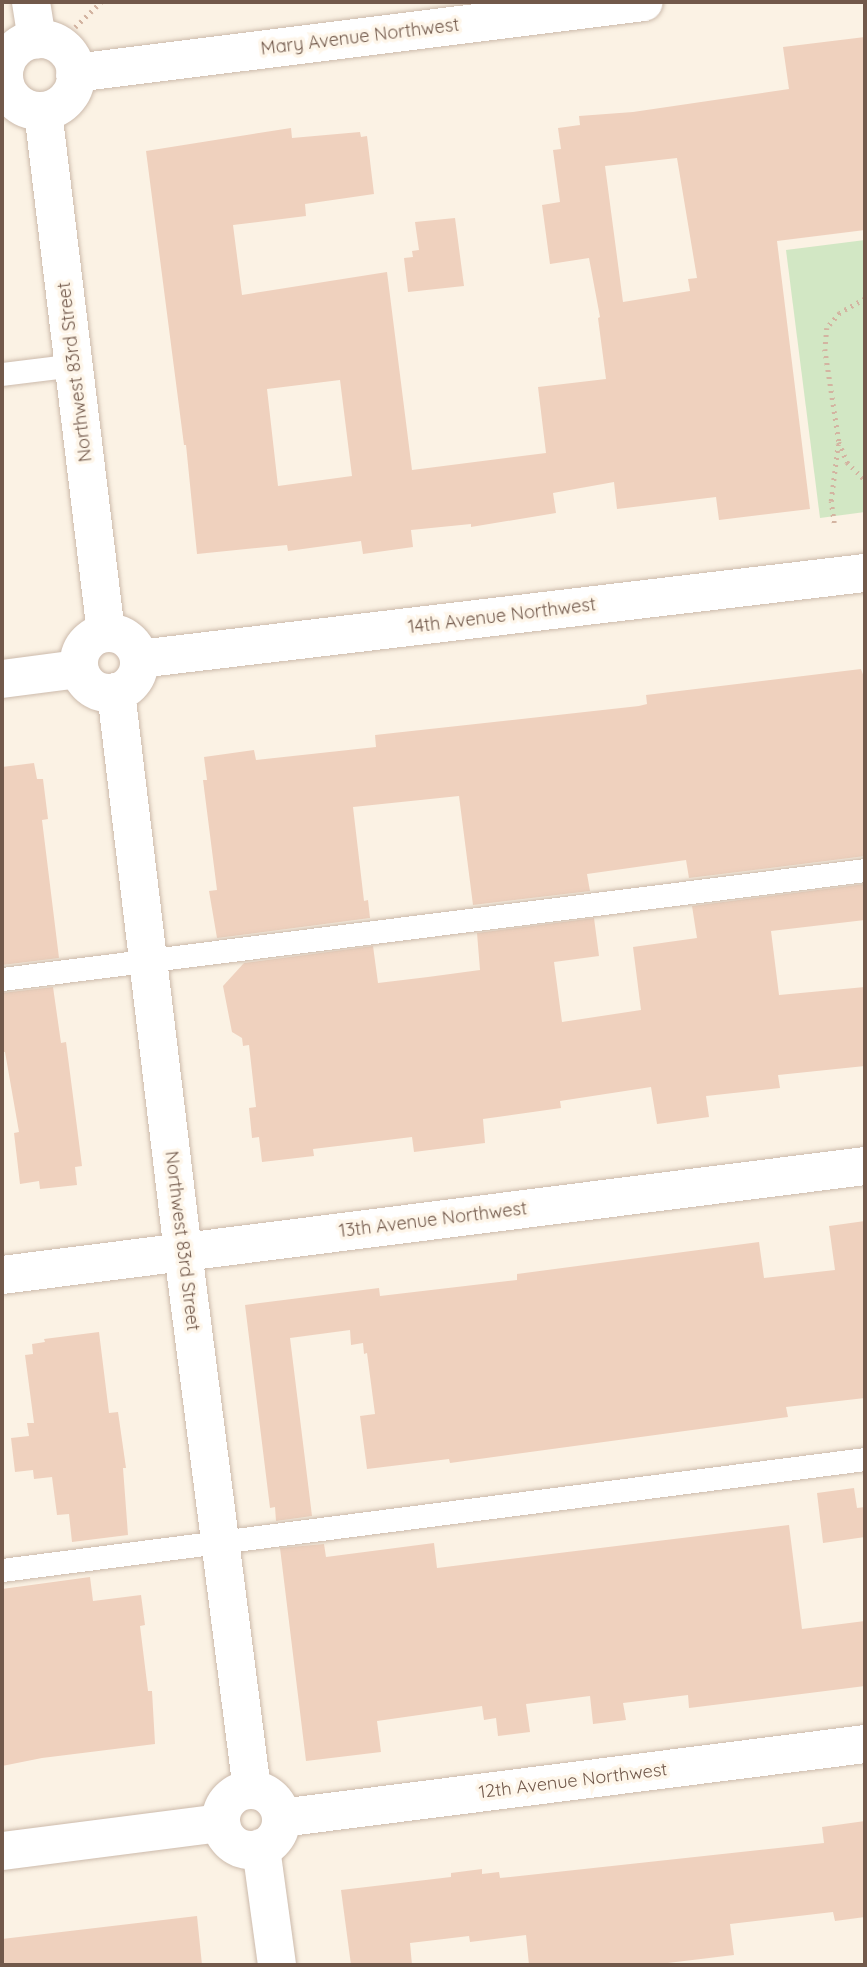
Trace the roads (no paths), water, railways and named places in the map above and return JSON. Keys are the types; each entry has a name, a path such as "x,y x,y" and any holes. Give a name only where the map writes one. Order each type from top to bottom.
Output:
{"street":[{"path":"32,2 37,40"},
{"name":"Mary Avenue Northwest","path":"75,73 644,2"},
{"path":"37,40 52,41 62,47 71,56 75,73 72,91 65,101 43,111 20,105 12,97 3,80 11,54 19,46 37,40"},
{"name":"Northwest 83rd Street","path":"43,111 106,633"},
{"name":"14th Avenue Northwest","path":"139,659 865,573"},
{"path":"106,633 128,639 139,659 136,677 116,692 93,689 79,669 84,645 98,634 106,633"},
{"path":"2,679 79,669"},
{"name":"Northwest 83rd Street","path":"116,692 183,1252 252,1790"},
{"name":"13th Avenue Northwest","path":"2,1275 865,1166"},
{"name":"12th Avenue Northwest","path":"271,1833 865,1744"},
{"path":"271,1833 246,1850 238,1847 223,1833 221,1823 226,1803 242,1791 252,1790 271,1797 277,1965"},
{"path":"2,1851 221,1823"}],"lane":[{"path":"2,374 74,365"},
{"path":"2,979 865,870"},
{"path":"2,1570 865,1459"}]}
